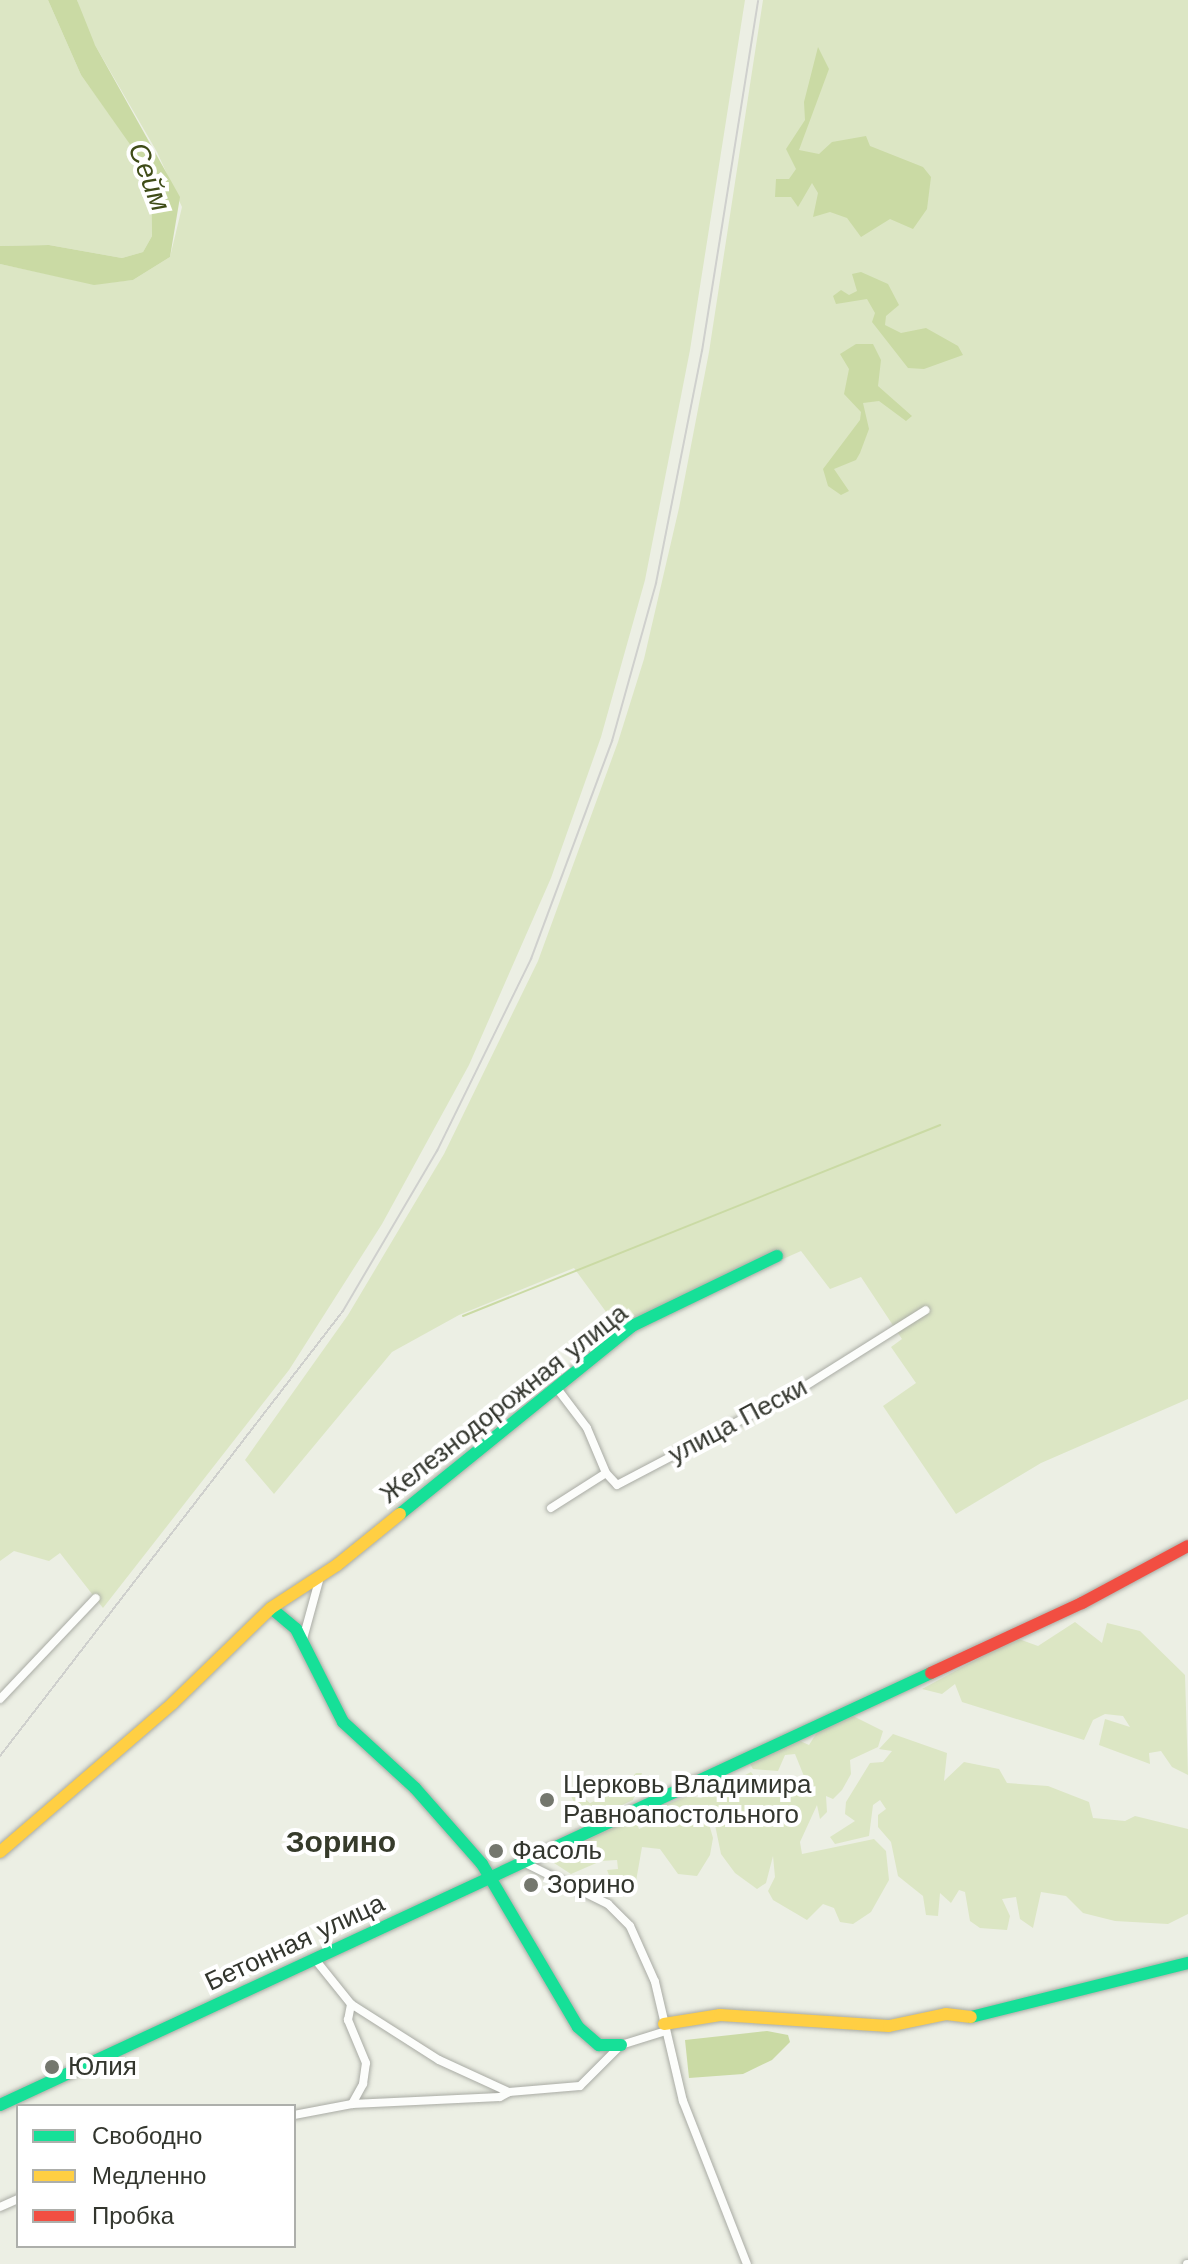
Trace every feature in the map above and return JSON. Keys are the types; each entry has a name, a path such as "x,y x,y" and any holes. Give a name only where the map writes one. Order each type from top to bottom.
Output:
{"street":[{"name":"Железнодорожная улица","path":"0,1852 173,1703 218,1654 271,1608 320,1577 632,1326 777,1256"},
{"name":"улица Пески","path":"606,1473 617,1485 802,1388 926,1310"},
{"path":"551,1508 606,1473 587,1428 556,1387"},
{"name":"Бетонная улица","path":"0,2105 1082,1603 1188,1546"},
{"path":"302,1644 320,1577"},
{"path":"0,1699 96,1598"},
{"path":"271,1608 296,1629 343,1722 446,1819 489,1877 578,2027 599,2045 621,2045 665,2028 720,2015 889,2026 946,2014 971,2017 1188,1963"},
{"path":"523,1861 618,1911 642,1947 683,2101 747,2264"},
{"path":"314,1958 351,2004 439,2060 509,2092"},
{"path":"351,2004 348,2020 366,2063 363,2084 352,2104"},
{"path":"296,2115 352,2104 500,2097 509,2092 580,2086 621,2045"}],"shaded area":[{"path":"0,0 48,0 81,75 133,147 151,194 152,236 143,252 122,258 49,245 0,246"},
{"path":"77,0 745,0 690,350 645,580 601,737 551,878 469,1065 382,1224 289,1370 103,1608 60,1553 49,1561 14,1551 0,1561 0,264 94,284 133,280 170,257 182,207 157,152 88,33"},
{"path":"763,0 1188,0 1188,1399 1041,1463 956,1514 883,1406 916,1383 891,1347 902,1339 861,1277 830,1289 801,1251 620,1331 574,1268 459,1315 392,1352 274,1494 245,1460 348,1315 444,1154 538,961 618,742 644,659 679,508 709,352"},
{"path":"1075,1622 1102,1643 1107,1623 1140,1631 1185,1675 1188,1775 1172,1767 1161,1751 1149,1753 1150,1764 1099,1745 1105,1719 1130,1727 1123,1716 1105,1714 1093,1720 1084,1740 962,1702 955,1684 942,1694 922,1689 1016,1638 1038,1646"},
{"path":"853,1716 883,1731 878,1747 850,1760 851,1774 842,1790 833,1799 826,1796 827,1812 820,1819 817,1805 800,1842 802,1854 874,1839 886,1851 889,1880 871,1912 853,1924 840,1922 834,1908 823,1904 807,1920 773,1900 768,1891 775,1877 773,1856 766,1883 757,1889 735,1873 721,1854 714,1820 707,1817 713,1838 710,1855 697,1876 678,1874 660,1849 642,1847 635,1887 612,1883 607,1870 618,1869 617,1860 601,1861 571,1874 554,1863 558,1854 635,1817 639,1829 652,1823 654,1809 688,1796 701,1798 751,1772 759,1783 800,1796 808,1786 795,1754 785,1755 778,1771 753,1769 750,1764 798,1740 809,1745 818,1731"},
{"path":"893,1734 947,1753 944,1781 964,1762 999,1769 1007,1783 1048,1786 1089,1802 1093,1818 1125,1821 1135,1816 1188,1829 1188,1914 1168,1924 1115,1921 1083,1913 1066,1896 1041,1892 1033,1928 1020,1919 1016,1897 1002,1899 1010,1916 1007,1930 980,1928 970,1921 965,1892 959,1890 951,1903 940,1893 938,1916 926,1915 923,1896 898,1876 891,1842 878,1827 878,1815 886,1809 880,1800 873,1805 869,1836 835,1844 830,1837 855,1821 845,1814 846,1802 870,1763 883,1762 892,1751 879,1749"},
{"path":"636,1773 642,1773 633,1800 584,1823 571,1796 577,1793 590,1803 621,1789"}],"water":[{"name":"Сейм","path":"48,0 77,0 95,45 180,197 170,257 133,280 94,285 0,264 0,246 49,245 122,258 143,252 152,236 151,189 138,170 134,150 81,75"},
{"path":"818,47 829,69 799,150 819,154 832,142 866,136 870,146 923,167 931,177 927,209 913,229 890,219 861,237 847,218 830,212 813,217 818,193 812,183 798,207 791,197 775,197 776,179 789,179 796,169 786,149 805,120 804,102"},
{"path":"861,272 888,284 899,305 886,316 885,325 901,333 926,328 958,346 963,355 924,369 908,368 872,322 875,313 867,299 836,304 833,296 841,290 849,295 857,291 852,274"},
{"path":"856,344 873,344 881,360 878,386 912,416 906,421 879,401 863,403 869,429 860,453 856,460 834,469 849,491 841,495 828,486 823,469 860,420 861,412 844,394 849,369 840,354"},
{"path":"767,2031 788,2035 790,2042 772,2060 743,2074 689,2078 685,2040"}],"waterway":[{"path":"463,1316 940,1125"}],"railway":[{"path":"0,1756 343,1311 437,1151 531,959 612,741 656,583 702,351 758,0"}],"traffic: fast":[{"path":"400,1514 632,1326 777,1256"},
{"path":"271,1608 296,1629 343,1722 415,1788 482,1864 578,2027 599,2045 621,2045"},
{"path":"0,2105 931,1673"},
{"path":"971,2017 1188,1963"}],"traffic: slow":[{"path":"0,1852 173,1703 271,1608 337,1565 400,1514"},
{"path":"664,2024 720,2015 889,2026 946,2014 971,2017"}],"traffic: jam":[{"path":"931,1673 1082,1603 1188,1546"}],"place":[{"name":"Церковь Владимира Равноапостольного","path":"547,1800"},
{"name":"Фасоль","path":"496,1851"},
{"name":"Зорино","path":"531,1885"},
{"name":"Юлия","path":"52,2067"}],"district":[{"name":"Зорино","path":"341,1842"}]}
